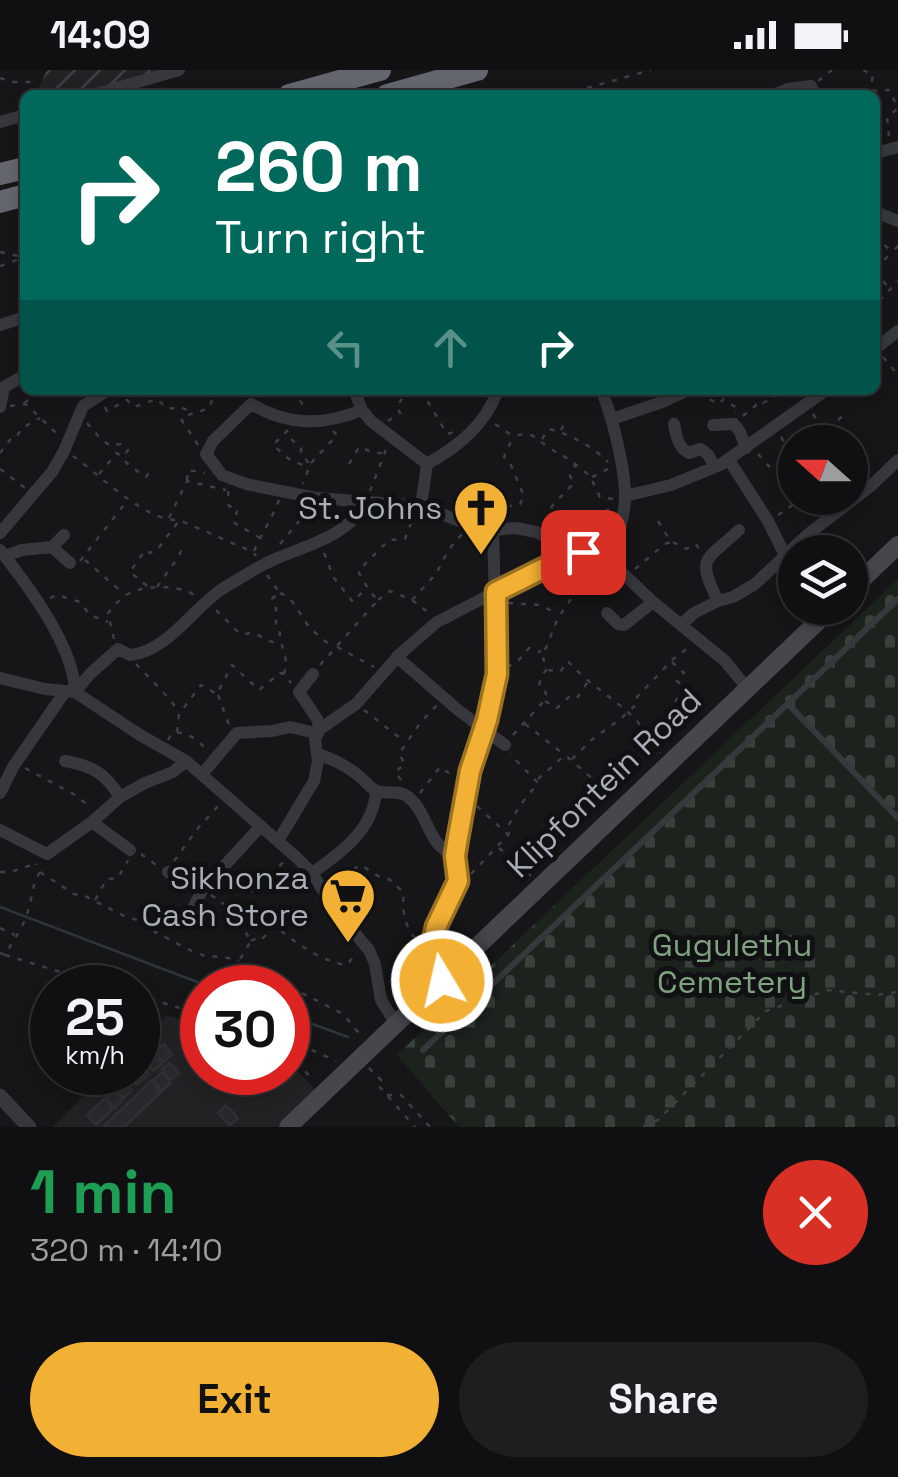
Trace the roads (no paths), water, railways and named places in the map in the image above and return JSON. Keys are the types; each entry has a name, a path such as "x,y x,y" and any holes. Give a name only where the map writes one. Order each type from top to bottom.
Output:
{"highway":[{"path":"307,90 380,70"},
{"path":"404,90 477,70"}],"main road":[{"path":"868,574 898,545"},
{"name":"Klipfontein Road","path":"288,1127 814,625"}],"street":[{"path":"111,90 179,70"},
{"path":"1,396 20,379"},
{"path":"0,533 52,472 83,406 100,395"},
{"path":"356,395 362,410 427,464"},
{"path":"418,506 427,464 470,435 486,418 496,395"},
{"path":"603,395 612,419 624,502 606,559"},
{"path":"612,419 677,395"},
{"path":"624,502 730,460 819,395"},
{"path":"362,410 309,423 287,420 251,404 213,441 206,454 216,470 233,480 316,498 418,506 467,524 545,535 577,551 606,559 725,661 747,688"},
{"path":"674,424 684,450 704,450 713,468"},
{"path":"713,425 734,424 749,446"},
{"path":"730,460 778,540"},
{"path":"808,535 898,460"},
{"path":"0,793 16,763 70,693 90,674 124,652 151,648 217,592 355,520 364,502"},
{"path":"442,981 430,967 432,946 458,881 455,856 470,771 497,674 497,530"},
{"path":"718,601 705,572 708,559 739,530"},
{"path":"52,548 64,535"},
{"path":"70,693 74,672 69,660 38,602 2,553 52,548 77,560"},
{"path":"278,840 314,781 318,754 314,739 318,731 356,704 397,657 436,622 497,598 577,551"},
{"path":"681,625 694,613 744,592 778,564"},
{"path":"608,613 624,625 653,602"},
{"path":"397,657 506,745"},
{"path":"313,674 299,692 317,718 318,731"},
{"path":"0,678 70,693 163,747 186,761 278,840 312,873 336,911 364,943 374,959 381,1000 396,1024"},
{"path":"202,774 233,736 246,731 290,726 318,731"},
{"path":"318,754 351,770 376,791 398,792 413,802 436,843 455,856"},
{"path":"66,761 97,770 120,797"},
{"path":"0,830 48,854 120,797 173,772 186,761"},
{"path":"312,873 347,846 369,820 376,791"},
{"path":"96,819 130,850"},
{"path":"185,923 203,889 261,826"},
{"path":"168,872 203,889"},
{"path":"0,1096 6,1114 30,1127"}],"lane":[{"path":"423,1050 898,598"},
{"path":"788,704 898,818"}],"waterway":[{"path":"0,907 180,975"},
{"path":"310,1023 348,1037"}],"place":[{"name":"St. Johns","path":"481,557"},
{"name":"Sikhonza Cash Store","path":"348,945"}],"park label":[{"name":"Gugulethu Cemetery","path":"732,964"}]}
